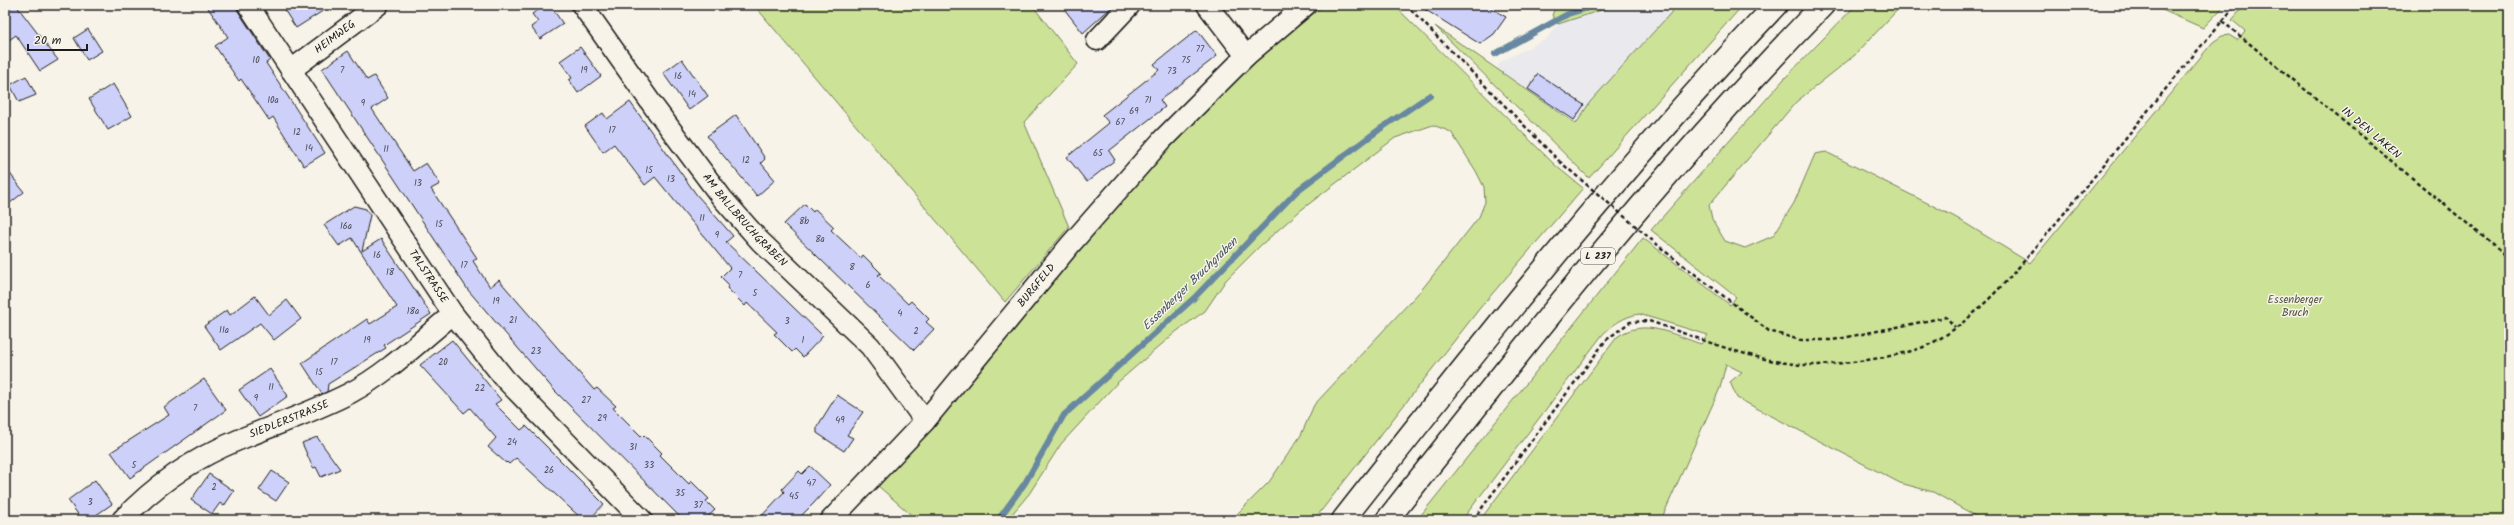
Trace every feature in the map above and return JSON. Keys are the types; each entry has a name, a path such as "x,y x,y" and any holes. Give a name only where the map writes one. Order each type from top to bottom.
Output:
{"highway":[{"name":"L 237","path":"1343,520 1495,326 1572,234 1661,130 1776,5"},
{"name":"L 237","path":"1387,520 1612,238 1700,136 1823,5"}],"street":[{"name":"TALSTRASSE","path":"248,5 453,314 505,379 642,520"},
{"name":"HEIMWEG","path":"292,70 378,5"},
{"name":"AM BALLBRUCHGRABEN","path":"582,5 654,107 722,198 760,241 870,346 925,421"},
{"path":"1097,40 1130,5"},
{"path":"1207,5 1246,56"},
{"name":"BURGFELD","path":"831,520 925,421 1070,245 1163,139 1246,56 1306,5"},
{"name":"SIEDLERSTRASSE","path":"122,520 162,482 187,466 234,441 315,410 369,382 453,314"}],"path":[{"path":"1406,5 1559,161 1666,252 1769,331 1800,340 1833,340 1946,317 1955,327"},
{"path":"1473,520 1606,340 1630,322 1649,321 1772,361 1805,365 1842,363 1882,357 1929,345 1984,304 2027,258 2236,5"},
{"name":"IN DEN LAKEN","path":"2222,21 2509,258"}],"shaded area":[{"path":"1617,5 1678,5 1590,102 1576,124 1497,69 1500,62 1546,39 1558,24"}],"green space":[{"path":"754,5 1032,5 1078,64 1024,122 1069,227 1005,302"},
{"path":"1324,5 1357,5 1360,8 1364,5 1394,5 1556,166 1583,188 1480,308 1314,520 1231,520 1269,482 1301,435 1314,405 1423,288 1479,217 1485,202 1484,187 1476,171 1451,132 1433,125 1395,138 1301,210 1261,245 1226,280 1205,311 1177,331 1117,383 1061,444 1029,494 1007,520 917,520 877,485 954,401 1084,245 1172,144 1256,61"},
{"path":"1564,5 1617,5 1558,24 1552,15 1555,8"},
{"path":"1678,5 1743,5 1589,178 1435,26 1576,124 1590,102"},
{"name":"Essenberger Bruch","path":"1856,5 1902,5 1855,55 1796,102 1709,205 1712,219 1725,241 1745,248 1773,236 1794,203 1815,154 1826,152 1955,217 2030,263 2213,42 2222,36 2229,35 2237,40 2245,31 2232,20 2245,5 2509,5 2509,520 1983,520 1933,492 1900,483 1737,398 1730,382 1742,372 1726,364 1720,388 1661,520 1480,520 1617,337 1627,331 1638,328 1648,328 1669,333 1701,344 1708,335 1639,314 1619,321 1603,334 1462,520 1417,520 1643,238 1730,305 1736,297 1651,230 1784,79"},
{"path":"2151,5 2225,5 2203,28"}],"building":[{"path":"10,5 16,5 58,60 40,71 16,35 5,43 5,9"},
{"path":"206,5 237,5 238,11 270,60 266,63 325,153 304,166 273,117 269,120 241,79 239,81 215,46 228,37"},
{"path":"281,5 332,5 296,28"},
{"path":"545,5 550,5 563,24 540,39 531,27 538,22 532,14"},
{"path":"1061,5 1114,5 1083,33"},
{"path":"1418,5 1486,5 1506,17 1494,34 1480,44"},
{"path":"88,29 102,51 87,60 74,38"},
{"path":"1197,30 1217,56 1160,100 1165,107 1109,151 1115,160 1087,182 1067,157 1109,123 1102,115 1159,70 1154,64"},
{"path":"580,47 601,76 578,93 569,80 572,78 560,61"},
{"path":"348,51 367,80 374,76 388,98 372,109 413,171 426,163 440,184 431,189 477,258 473,261 490,287 499,280 594,390 597,388 616,406 613,408 642,437 644,435 662,453 660,455 689,484 691,481 709,499 706,501 715,510 704,520 683,520 554,390 468,290 322,69"},
{"path":"682,59 708,96 689,110 663,73"},
{"path":"1538,74 1584,105 1574,120 1528,89"},
{"path":"26,76 36,95 19,102 10,85"},
{"path":"113,84 132,116 108,130 89,99"},
{"path":"630,102 696,194 733,236 726,242 823,336 803,357 795,349 792,352 774,334 777,332 747,303 745,306 727,288 729,285 721,277 730,268 655,177 645,185 614,144 603,152 585,126 603,113 607,119"},
{"path":"736,115 764,157 765,159 761,163 775,180 757,196 707,136"},
{"path":"5,167 24,192 5,207"},
{"path":"805,204 813,212 815,209 834,227 831,230 861,258 863,255 881,273 878,275 908,304 911,301 929,319 926,322 934,329 914,350 784,224"},
{"path":"354,206 366,209 370,215 362,251 381,239 431,314 384,345 386,348 328,384 327,392 322,394 302,363 367,319 370,324 397,307 352,238 339,246 324,225"},
{"path":"255,296 269,315 287,300 301,319 274,340 260,323 221,350 204,326 227,310 230,315"},
{"path":"452,340 501,400 495,404 521,430 526,426 604,504 589,520 583,520 516,458 509,464 507,462 506,463 488,447 496,438 470,408 464,413 420,365"},
{"path":"270,369 288,396 258,417 239,390"},
{"path":"204,379 226,410 130,478 111,452 169,415 164,407"},
{"path":"837,395 863,412 847,435 853,438 844,451 817,433 817,427"},
{"path":"317,437 340,469 321,477 316,467 313,468 302,443"},
{"path":"810,466 830,485 814,503 797,520 758,520 784,492 782,489 799,471 802,474"},
{"path":"272,471 289,482 276,501 259,490"},
{"path":"209,474 234,491 224,506 220,503 212,514 191,500"},
{"path":"95,480 112,504 89,520 82,520 68,500"}],"waterway":[{"name":"Essenberger Bruchgraben","path":"1495,54 1568,14 1598,5"},
{"name":"Essenberger Bruchgraben","path":"998,520 1025,483 1064,415 1194,298 1298,190 1380,129 1430,95"}]}
